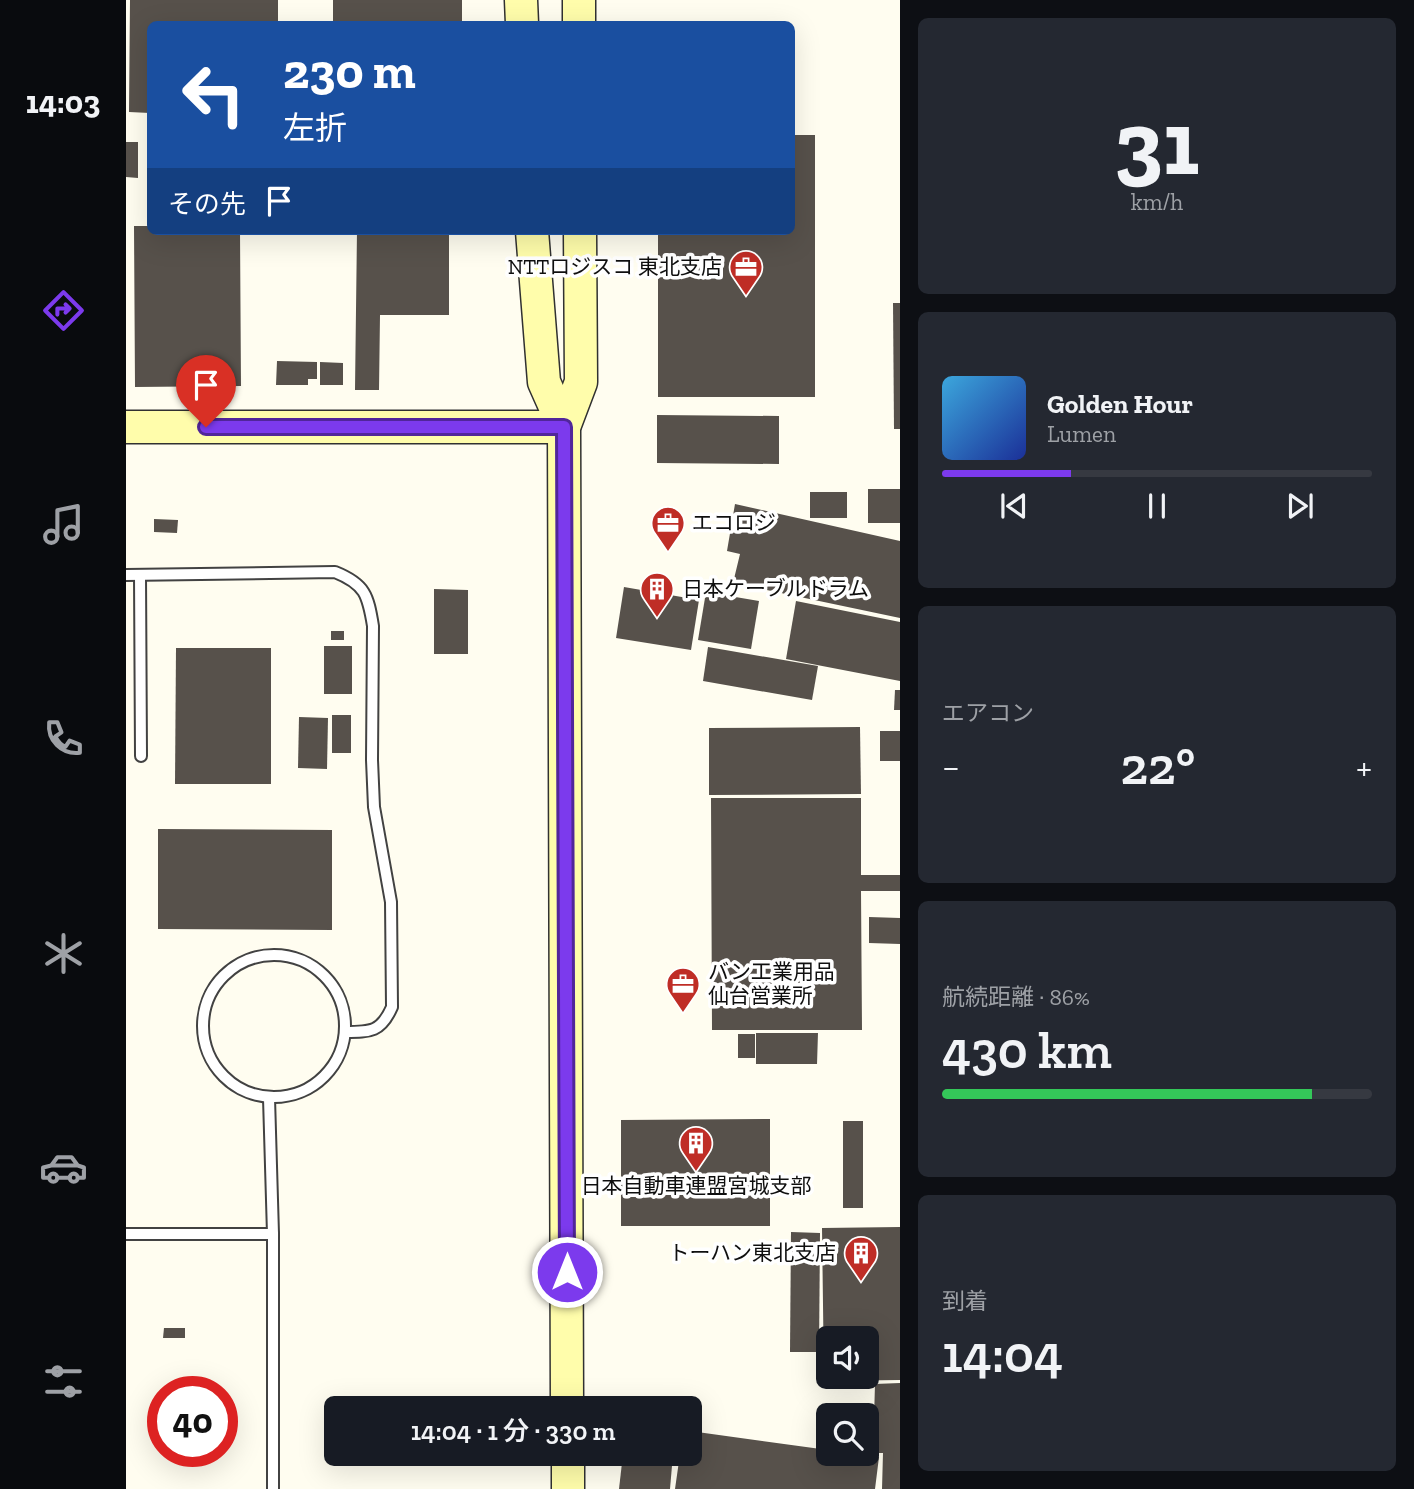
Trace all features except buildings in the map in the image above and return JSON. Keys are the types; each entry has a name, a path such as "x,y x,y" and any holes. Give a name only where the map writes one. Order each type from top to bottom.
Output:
{"street":[{"path":"521,0 522,21"},
{"path":"579,0 579,21"},
{"path":"532,235 544,382 564,427"},
{"path":"567,1396 564,427 581,382 580,235"},
{"path":"126,427 564,427"},
{"path":"568,1466 568,1489"}],"lane":[{"path":"126,575 335,572 356,581 369,600 373,626 374,807 391,902 392,1007 385,1023 375,1029 345,1032"},
{"path":"140,575 141,756"},
{"path":"271,955 295,958 316,969 333,986 343,1008 345,1032 340,1054 328,1073 312,1087 291,1096 268,1098 245,1092 225,1079 211,1060 204,1037 204,1013 212,990 228,972 248,960 271,955"},
{"path":"268,1098 273,1234 273,1489"},
{"path":"126,1234 273,1234"}],"place":[{"name":"NTTロジスコ 東北支店","path":"746,297"},
{"name":"エコロジ","path":"668,553"},
{"name":"日本ケーブルドラム","path":"657,619"},
{"name":"バン工業用品 仙台営業所","path":"683,1014"},
{"name":"日本自動車連盟宮城支部","path":"696,1173"},
{"name":"トーハン東北支店","path":"861,1283"}],"route":[{"path":"206,427 564,427 567,1272"}]}
